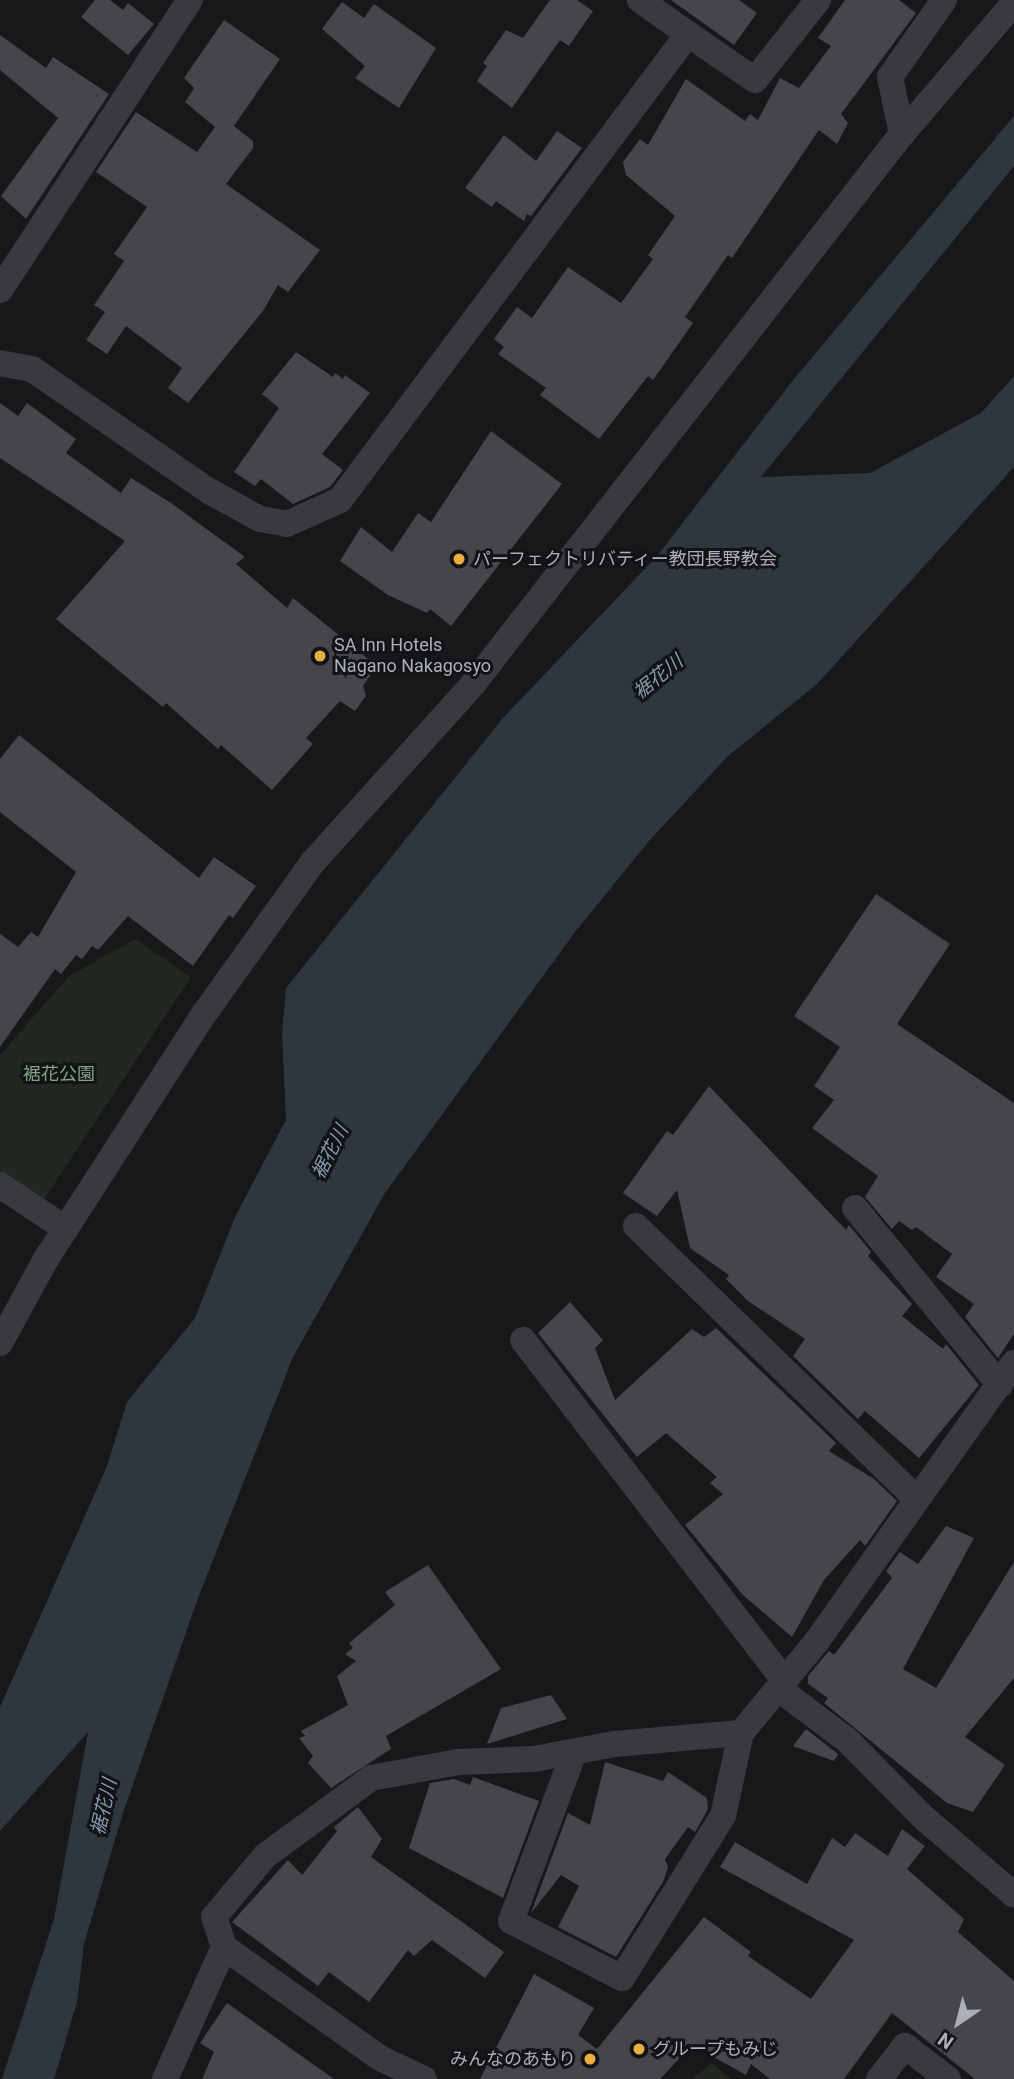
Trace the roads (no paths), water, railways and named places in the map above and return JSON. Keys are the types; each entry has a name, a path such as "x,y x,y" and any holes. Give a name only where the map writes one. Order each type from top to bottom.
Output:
{"street":[{"path":"0,289 190,0"},
{"path":"640,0 755,80 818,0"},
{"path":"902,134 890,77 944,0"},
{"path":"0,1343 66,1229 204,1014 313,862 473,684 902,134 1014,3"},
{"path":"0,363 32,369 209,491 260,519 286,524 340,500 688,34"},
{"path":"0,1185 66,1229"},
{"path":"573,1755 511,1921 622,1978 723,1815 741,1733 782,1686 1007,1374 855,1208"},
{"path":"636,1226 916,1498"},
{"path":"523,1340 782,1686 847,1741 924,1818 1014,1895"},
{"path":"424,2079 374,2069 224,1948 214,1917 265,1856 371,1777 458,1762 573,1755 614,1744 741,1733"},
{"path":"165,2079 224,1948"},
{"path":"879,2079 905,2046 948,2079"}],"water":[{"name":"裾花川","path":"1014,116 1014,166 761,477 870,473 981,413 1014,376 1014,467 817,684 728,756 649,841 575,932 385,1193 293,1357 198,1598 123,1813 84,1944 77,2002 54,2079 2,2079 54,1919 88,1732 0,1831 0,1707 107,1466 127,1402 195,1318 235,1217 286,1120 282,1033 286,988 503,718 657,556 794,379"}],"place":[{"name":"パーフェクトリバティー教団長野教会","path":"459,559"},
{"name":"SA Inn Hotels Nagano Nakagosyo","path":"320,656"},
{"name":"グループもみじ","path":"639,2049"},
{"name":"みんなのあもり","path":"590,2059"}],"park label":[{"name":"裾花公園","path":"59,1074"}]}
